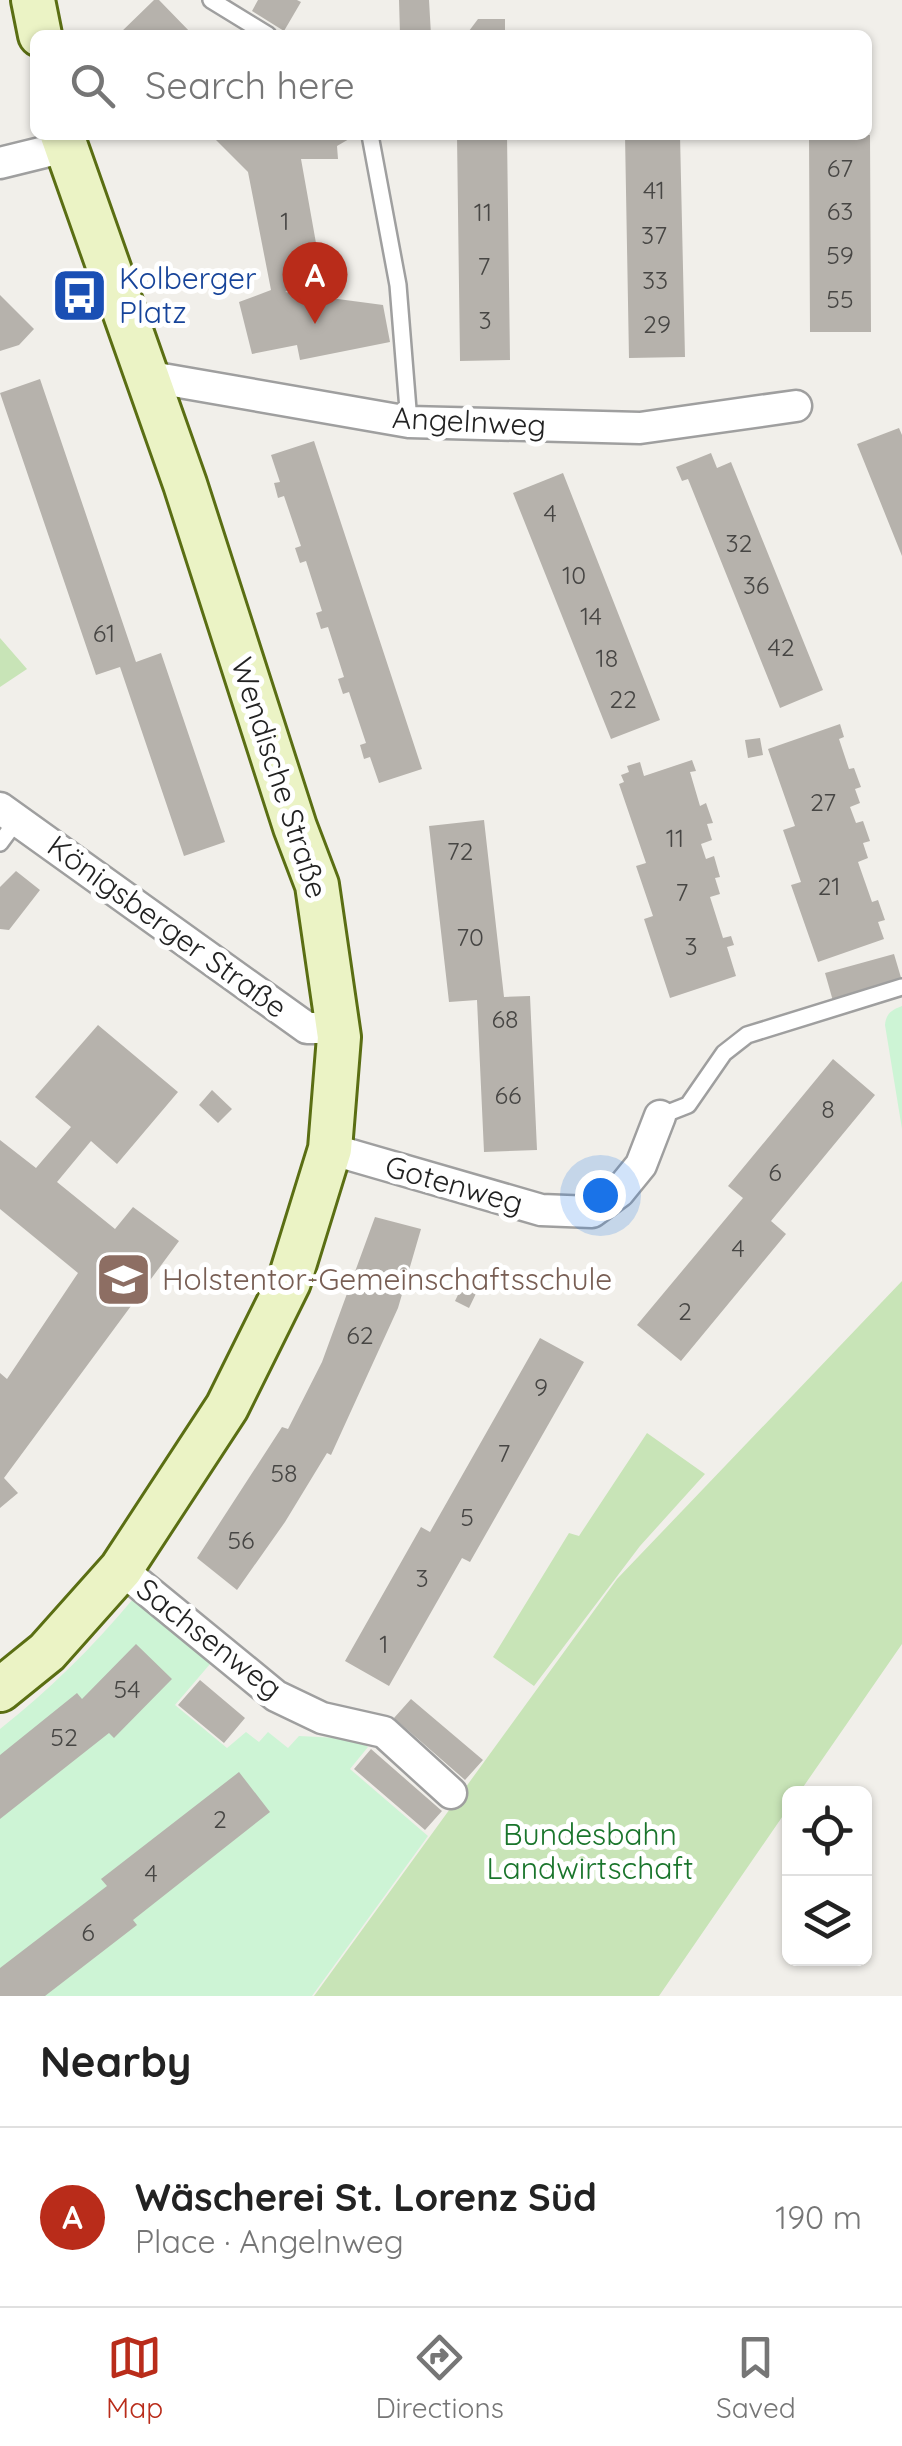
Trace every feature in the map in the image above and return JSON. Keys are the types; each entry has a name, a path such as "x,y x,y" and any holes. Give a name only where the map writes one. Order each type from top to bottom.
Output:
{"street":[{"path":"32,0 39,30"},
{"path":"0,163 63,141 145,376"},
{"name":"Angelnweg","path":"145,376 409,422 640,428 796,406"},
{"name":"Wendische Straße","path":"0,1690 47,1652 121,1569 236,1389 289,1282 330,1149 340,1028 317,886 185,484 145,376"},
{"name":"Königsberger Straße","path":"6,824 307,1028 340,1028"},
{"name":"Gotenweg","path":"330,1149 541,1210 592,1212 619,1192 642,1165 660,1116"},
{"name":"Sachsenweg","path":"121,1569 276,1696 322,1718 384,1732 451,1793"}],"lane":[{"path":"211,0 260,30"},
{"path":"371,140 398,285 409,422"},
{"name":"Gotenweg","path":"660,1116 688,1105 724,1053 747,1035 902,987"}],"green space":[{"path":"0,638 27,669 0,687"},
{"path":"902,1006 902,1129 885,1025 890,1013"},
{"name":"Bundesbahn Landwirtschaft","path":"902,1281 902,1644 804,1786 782,1786 782,1817 659,1996 314,1996 617,1579"},
{"path":"647,1433 705,1474 640,1546 534,1686 493,1657 569,1533 579,1536"},
{"path":"133,1599 141,1601 210,1664 175,1705 227,1748 246,1732 259,1742 268,1732 288,1748 299,1736 359,1739 368,1747 350,1769 428,1836 312,1996 0,1996 0,1729 70,1668"}],"building":[{"path":"154,0 159,0 188,30 123,30"},
{"path":"258,0 301,2 285,30 252,11"},
{"path":"399,0 429,0 431,30 400,30"},
{"path":"478,19 505,19 505,30 470,30"},
{"path":"216,140 347,140 337,146 338,159 301,159 321,271 285,292 383,305 390,342 300,360 297,345 252,354 239,302 271,290 248,172"},
{"path":"457,140 507,140 510,360 460,361"},
{"path":"625,140 680,140 685,357 629,358"},
{"path":"809,140 870,140 871,332 810,332"},
{"path":"0,295 34,329 19,345 0,351"},
{"path":"40,379 136,662 161,653 225,842 184,856 120,667 96,675 0,393"},
{"path":"899,428 902,435 902,556 857,444"},
{"path":"314,441 422,769 379,783 370,757 364,759 360,745 366,743 349,692 343,694 338,679 344,677 328,627 321,629 316,613 322,611 306,561 300,563 295,548 301,546 284,496 278,498 274,483 280,482 271,455"},
{"path":"711,453 717,468 731,462 823,690 780,708 688,479 682,481 676,467"},
{"path":"563,473 660,720 611,739 513,493"},
{"path":"840,724 844,737 839,739 849,769 854,768 861,787 855,789 860,803 850,807 856,823 863,821 870,841 863,843 868,858 858,862 872,902 878,900 885,920 878,922 884,939 818,962 791,885 801,882 783,830 795,826 768,749"},
{"path":"760,738 763,755 748,758 745,740"},
{"path":"692,760 696,771 690,772 700,806 706,803 713,823 707,824 712,840 701,844 706,859 714,856 720,877 715,878 720,894 710,897 723,938 731,936 734,945 727,947 736,976 670,998 644,919 653,916 636,866 646,863 619,784 624,782 621,775 629,772 627,766 640,762 644,776"},
{"path":"484,820 504,997 530,996 537,1150 484,1152 477,1000 449,1002 429,826"},
{"path":"16,871 40,890 9,930 0,929 0,887"},
{"path":"894,954 902,981 833,1001 825,973"},
{"name":"Holstentor-Gemeinschaftsschule","path":"98,1025 178,1092 117,1164 91,1141 57,1182 115,1229 133,1207 179,1241 4,1478 18,1493 0,1508 0,1373 7,1379 78,1273 0,1209 0,1140 36,1168 71,1127 35,1097"},
{"path":"833,1059 875,1095 771,1221 786,1234 681,1361 637,1325 743,1198 728,1186"},
{"path":"212,1090 232,1109 218,1123 199,1105"},
{"path":"375,1217 421,1229 398,1308 331,1455 327,1453 237,1590 197,1558 282,1427 288,1429 322,1362"},
{"path":"469,1272 483,1279 469,1308 455,1301"},
{"path":"540,1338 584,1362 470,1562 462,1558 389,1686 345,1661 421,1527 430,1532"},
{"path":"136,1644 172,1679 114,1738 109,1733 0,1819 0,1755 77,1693 82,1699"},
{"path":"200,1680 245,1718 224,1743 178,1705"},
{"path":"411,1699 483,1760 465,1780 394,1718"},
{"path":"371,1749 442,1811 425,1830 354,1769"},
{"path":"239,1772 270,1812 133,1920 137,1925 45,1996 0,1996 0,1968 107,1886 101,1879"}],"place":[{"name":"Kolberger Platz","path":"80,296"},
{"name":"Wäscherei St. Lorenz Süd","path":"315,324"},
{"name":"Holstentor-Gemeinschaftsschule","path":"123,1280"}]}
